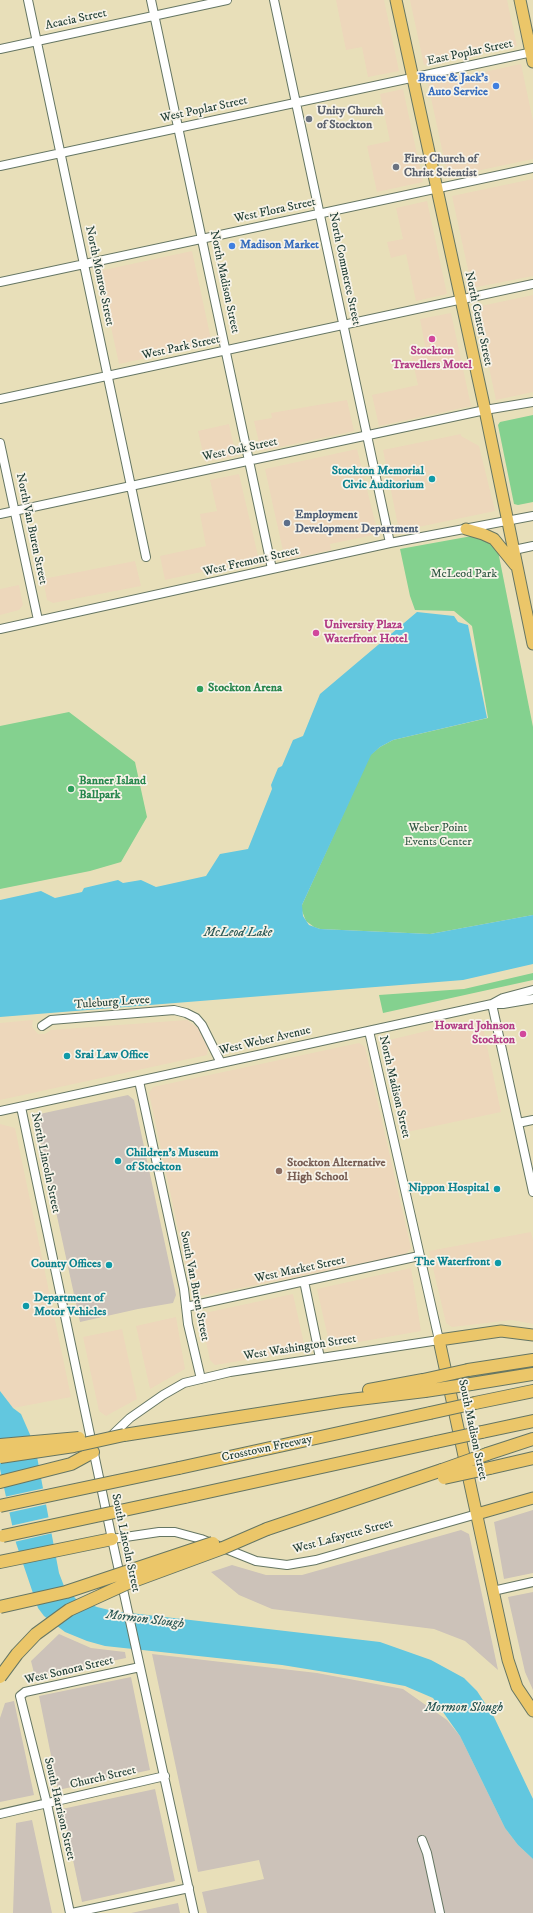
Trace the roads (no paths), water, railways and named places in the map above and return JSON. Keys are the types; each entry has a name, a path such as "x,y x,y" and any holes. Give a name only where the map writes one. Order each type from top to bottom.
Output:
{"highway":[{"path":"424,1386 468,1370 533,1360"},
{"path":"0,1445 124,1435 342,1401 424,1386 471,1384 533,1374"},
{"name":"Crosstown Freeway","path":"0,1506 533,1391"},
{"path":"1,1536 533,1421"},
{"path":"0,1457 74,1446 124,1435"},
{"path":"443,1474 486,1454 533,1440"},
{"path":"1,1482 42,1473 71,1464 93,1452"},
{"path":"0,1607 59,1594 226,1539 271,1527 388,1489 443,1474 490,1468 533,1458"},
{"path":"0,1677 16,1654 31,1639 46,1625 69,1610 116,1588 223,1548 271,1527"},
{"path":"0,1562 112,1539"}],"main road":[{"name":"North Center Street","path":"396,0 485,410 517,568 532,632 533,644"},
{"path":"520,0 532,55"},
{"path":"466,529 484,534 494,539 517,568"},
{"name":"West Washington Street","path":"439,1340 501,1331 533,1335"},
{"name":"South Madison Street","path":"439,1340 511,1672 521,1695 533,1711"},
{"name":"West Lafayette Street","path":"477,1514 533,1498"}],"street":[{"name":"North Monroe Street","path":"28,0 146,556"},
{"name":"North Madison Street","path":"151,0 272,569"},
{"name":"Acacia Street","path":"0,49 227,0"},
{"name":"North Commerce Street","path":"274,0 390,543"},
{"name":"East Poplar Street","path":"412,77 532,55"},
{"name":"West Poplar Street","path":"0,166 412,77"},
{"name":"West Flora Street","path":"0,282 533,168"},
{"name":"West Park Street","path":"0,399 533,284"},
{"name":"West Oak Street","path":"0,514 485,410 533,402"},
{"name":"North Van Buren Street","path":"0,443 38,620"},
{"name":"West Fremont Street","path":"0,629 390,543 533,516"},
{"path":"514,550 533,546"},
{"name":"West Weber Avenue","path":"0,1111 492,1004 502,998 533,990"},
{"path":"533,999 503,1004 492,1004 533,1192"},
{"name":"Tuleburg Levee","path":"42,1026 51,1020 174,1010 186,1013 196,1018 202,1025 221,1063"},
{"name":"North Madison Street","path":"369,1031 396,1150"},
{"name":"South Van Buren Street","path":"139,1081 165,1199 188,1324 201,1379"},
{"name":"North Lincoln Street","path":"21,1107 45,1224"},
{"path":"517,1121 533,1120"},
{"name":"South Madison Street","path":"396,1150 439,1340"},
{"name":"South Lincoln Street","path":"45,1224 125,1602 194,1913"},
{"name":"West Market Street","path":"186,1307 419,1256"},
{"path":"304,1281 320,1358"},
{"name":"West Washington Street","path":"93,1452 130,1418 162,1395 184,1384 230,1372 439,1340"},
{"name":"West Lafayette Street","path":"112,1539 159,1532 175,1532 201,1539 256,1561 286,1565 316,1560 477,1514"},
{"path":"494,1591 533,1582"},
{"name":"West Sonora Street","path":"23,1711 20,1696 25,1692 140,1667"},
{"name":"South Harrison Street","path":"23,1711 47,1804 71,1913"},
{"name":"Church Street","path":"0,1814 164,1776"},
{"path":"422,1840 427,1853 440,1913"},
{"path":"71,1913 189,1888"}],"water":[{"name":"McLeod Lake","path":"417,612 454,616 458,622 468,625 487,718 393,740 380,747 371,755 302,905 303,916 309,925 320,929 430,934 533,915 533,964 463,980 0,1017 0,900 41,891 55,898 82,892 84,888 118,880 123,883 141,880 156,887 206,876 220,854 248,849 272,789 271,785 278,768 282,766 293,740 303,736 320,694"},
{"name":"Mormon Slough","path":"0,1391 13,1408 21,1414 35,1446 59,1573 64,1586 76,1599 113,1611 380,1642 431,1660 464,1678 477,1691 494,1717 533,1799 533,1859 518,1845 505,1828 460,1736 433,1698 405,1686 282,1665 105,1646 87,1641 65,1632 44,1616 38,1608 16,1543 0,1469"}],"place":[{"name":"Bruce & Jack's Auto Service","path":"496,86"},
{"name":"Unity Church of Stockton","path":"309,119"},
{"name":"First Church of Christ Scientist","path":"396,167"},
{"name":"Madison Market","path":"232,246"},
{"name":"Stockton Travellers Motel","path":"432,339"},
{"name":"Stockton Memorial Civic Auditorium","path":"432,479"},
{"name":"Employment Development Department","path":"287,523"},
{"name":"University Plaza Waterfront Hotel","path":"316,633"},
{"name":"Stockton Arena","path":"200,689"},
{"name":"Banner Island Ballpark","path":"71,789"},
{"name":"Howard Johnson Stockton","path":"523,1034"},
{"name":"Srai Law Office","path":"67,1056"},
{"name":"Children's Museum of Stockton","path":"118,1161"},
{"name":"Stockton Alternative High School","path":"279,1171"},
{"name":"Nippon Hospital","path":"497,1189"},
{"name":"The Waterfront","path":"498,1263"},
{"name":"County Offices","path":"109,1265"},
{"name":"Department of Motor Vehicles","path":"26,1306"}],"park label":[{"name":"McLeod Park","path":"464,575"},
{"name":"Weber Point Events Center","path":"438,836"}]}
